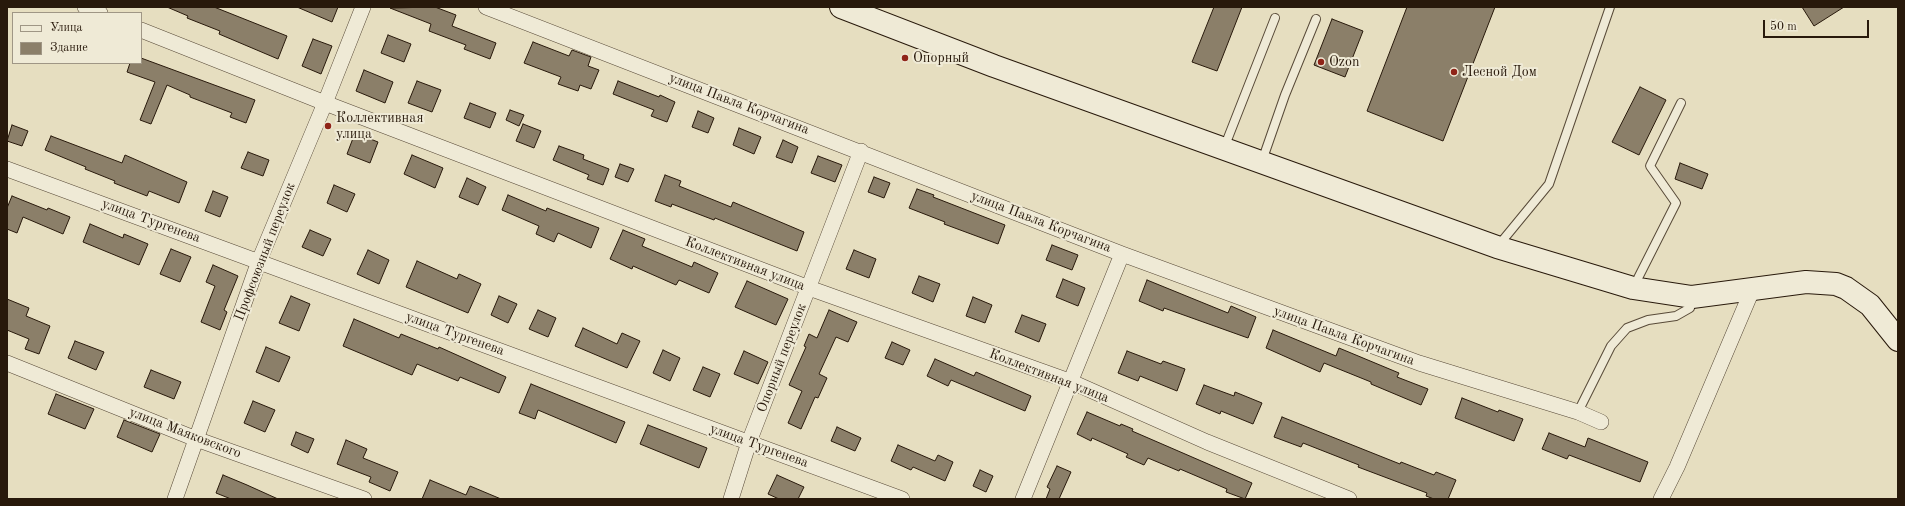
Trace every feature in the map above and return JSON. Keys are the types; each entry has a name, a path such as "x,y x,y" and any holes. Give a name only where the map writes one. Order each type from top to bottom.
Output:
{"street":[{"path":"85,7 98,12"},
{"name":"Профсоюзный переулок","path":"175,499 259,261 325,103 363,7"},
{"name":"улица Павла Корчагина","path":"486,7 861,151 1122,254 1418,363 1578,412 1602,422"},
{"path":"841,7 994,66 1497,247 1633,288 1692,297 1806,282 1836,284 1846,288 1870,305 1898,340"},
{"name":"Коллективная улица","path":"142,30 325,103 810,288 1072,382 1207,442 1349,499"},
{"name":"Опорный переулок","path":"731,499 749,442 810,288 861,151"},
{"name":"улица Тургенева","path":"7,168 902,499"},
{"path":"1023,499 1072,382 1122,254"},
{"path":"1661,499 1677,467 1753,288"},
{"name":"улица Маяковского","path":"7,364 196,439 364,499"}],"lane":[{"path":"1497,247 1549,184 1610,7"},
{"path":"1224,149 1275,18"},
{"path":"1262,162 1285,96 1316,20"},
{"path":"1633,288 1676,202 1650,166 1681,104"},
{"path":"1578,412 1611,346 1628,328 1648,320 1676,316 1690,308 1692,297"}],"building":[{"path":"167,7 214,7 287,36 278,59 219,34 220,31 187,18 188,16"},
{"path":"297,7 338,7 332,22"},
{"path":"435,7 456,15 452,26 496,43 490,59 464,49 466,45 429,31 431,24 390,8"},
{"path":"1214,7 1242,7 1217,71 1192,62"},
{"path":"1407,7 1495,7 1443,141 1367,111"},
{"path":"1802,7 1844,7 1814,26"},
{"path":"1332,19 1363,31 1345,77 1314,65"},
{"path":"388,35 411,44 404,62 381,53"},
{"path":"313,39 332,46 321,74 302,66"},
{"path":"533,42 569,56 572,50 591,57 588,66 599,70 591,89 580,85 578,91 558,84 561,77 524,63"},
{"path":"142,58 255,100 246,123 230,117 232,113 190,97 190,95 167,85 151,124 140,120 155,82 127,72 130,64 142,64"},
{"path":"364,70 393,82 385,103 356,91"},
{"path":"417,81 441,90 432,112 408,103"},
{"path":"618,81 659,97 660,95 675,102 667,122 651,116 654,110 613,94"},
{"path":"1640,87 1666,100 1639,155 1612,142"},
{"path":"470,103 496,113 490,128 464,118"},
{"path":"510,110 524,115 519,126 506,120"},
{"path":"698,111 714,118 708,133 692,127"},
{"path":"523,124 541,131 534,148 516,141"},
{"path":"12,125 28,131 22,146 7,141"},
{"path":"739,128 761,137 754,154 733,145"},
{"path":"355,133 378,142 370,163 347,154"},
{"path":"51,136 122,163 125,155 187,182 179,203 149,191 147,196 114,183 115,181 85,169 86,167 45,150"},
{"path":"783,140 798,147 792,163 776,157"},
{"path":"559,146 584,155 583,159 609,169 603,185 587,179 589,175 553,160"},
{"path":"248,152 269,160 263,176 241,168"},
{"path":"412,155 443,168 435,188 404,174"},
{"path":"818,156 842,165 835,182 811,173"},
{"path":"1680,163 1708,174 1702,189 1675,179"},
{"path":"620,164 634,169 628,182 615,177"},
{"path":"665,175 681,181 679,186 731,207 733,202 804,232 797,251 715,218 714,220 672,204 671,207 655,201"},
{"path":"874,177 890,183 884,198 868,192"},
{"path":"467,178 486,187 478,205 459,197"},
{"path":"334,185 355,194 347,212 327,203"},
{"path":"917,189 934,195 933,197 1005,225 998,244 944,224 945,222 909,208"},
{"path":"213,191 228,197 220,217 205,211"},
{"path":"508,195 546,211 547,208 599,228 591,248 558,233 554,242 536,234 539,226 502,210"},
{"path":"12,196 47,210 48,208 70,217 63,234 23,217 17,233 7,229 7,208"},
{"path":"90,224 123,238 124,234 148,244 139,265 83,242"},
{"path":"310,230 331,239 323,256 302,247"},
{"path":"623,230 645,239 642,246 692,267 694,262 718,273 709,293 679,280 676,285 633,266 632,269 610,259"},
{"path":"1052,245 1078,255 1072,270 1046,260"},
{"path":"171,249 191,257 180,282 160,274"},
{"path":"368,250 389,260 379,284 357,274"},
{"path":"854,250 876,259 869,278 846,269"},
{"path":"417,261 457,279 459,274 481,284 468,313 406,287"},
{"path":"213,265 238,276 224,310 227,312 220,330 201,322 215,286 206,282"},
{"path":"919,276 940,284 933,302 912,293"},
{"path":"1063,279 1085,288 1078,306 1056,297"},
{"path":"1147,280 1228,313 1231,306 1256,317 1248,338 1164,308 1163,311 1139,301"},
{"path":"747,281 788,299 776,325 735,307"},
{"path":"291,296 310,304 299,331 279,323"},
{"path":"499,296 517,304 508,323 491,315"},
{"path":"973,297 992,305 985,323 966,316"},
{"path":"7,299 29,308 26,316 50,326 39,354 25,349 29,339 7,330"},
{"path":"538,310 556,318 548,337 529,329"},
{"path":"829,310 857,322 848,342 836,337 819,374 827,378 818,398 815,397 801,429 788,423 802,391 789,385 806,347 804,346 809,334 817,338"},
{"path":"1022,315 1046,324 1039,342 1015,332"},
{"path":"354,319 399,338 401,334 438,349 439,347 506,377 499,393 460,377 458,381 417,364 412,375 343,346"},
{"path":"583,328 617,344 622,333 640,341 627,368 575,346"},
{"path":"1273,330 1336,356 1339,348 1399,373 1397,377 1428,389 1421,405 1371,384 1371,382 1324,363 1320,372 1266,348"},
{"path":"75,341 104,352 96,370 68,358"},
{"path":"892,342 910,350 903,365 885,358"},
{"path":"266,347 290,357 279,382 256,372"},
{"path":"663,350 680,358 670,381 653,373"},
{"path":"744,351 768,362 758,384 734,374"},
{"path":"1127,351 1161,364 1163,361 1185,369 1177,391 1140,376 1138,381 1118,373"},
{"path":"935,359 974,376 976,372 1031,396 1025,411 951,380 948,386 927,376"},
{"path":"703,367 720,374 710,397 693,390"},
{"path":"151,370 181,382 174,399 144,387"},
{"path":"531,384 625,422 616,443 538,410 535,419 519,413"},
{"path":"1204,385 1234,396 1235,392 1262,403 1253,424 1221,411 1220,414 1196,404"},
{"path":"56,394 94,409 85,429 48,414"},
{"path":"1462,398 1498,412 1499,410 1523,419 1514,441 1455,418"},
{"path":"253,401 275,410 265,432 244,423"},
{"path":"1087,412 1120,426 1121,424 1133,429 1132,431 1252,483 1245,499 1226,492 1227,489 1180,469 1179,471 1148,458 1144,465 1126,457 1128,454 1092,438 1091,441 1077,434"},
{"path":"1282,417 1400,464 1401,462 1434,475 1436,472 1456,480 1448,499 1434,499 1426,496 1427,493 1358,467 1359,465 1303,443 1301,447 1274,437"},
{"path":"124,420 160,434 152,452 117,437"},
{"path":"648,425 707,448 699,468 640,444"},
{"path":"837,427 861,438 855,451 831,441"},
{"path":"296,432 314,439 308,453 291,445"},
{"path":"1549,433 1585,447 1588,438 1648,462 1640,482 1569,455 1567,459 1542,449"},
{"path":"346,440 367,449 363,458 398,472 390,491 369,482 371,477 337,464"},
{"path":"898,445 935,461 938,455 953,462 945,481 913,467 911,470 891,461"},
{"path":"1057,466 1071,472 1059,499 1046,499 1050,489 1047,487"},
{"path":"980,470 993,476 986,492 973,486"},
{"path":"223,475 278,499 231,499 216,493"},
{"path":"777,475 804,487 798,499 779,499 768,494"},
{"path":"430,480 466,495 470,486 501,499 422,499"}],"place":[{"name":"Опорный","path":"905,58"},
{"name":"Ozon","path":"1321,62"},
{"name":"Лесной Дом","path":"1454,72"},
{"name":"Коллективная улица","path":"328,126"}]}
